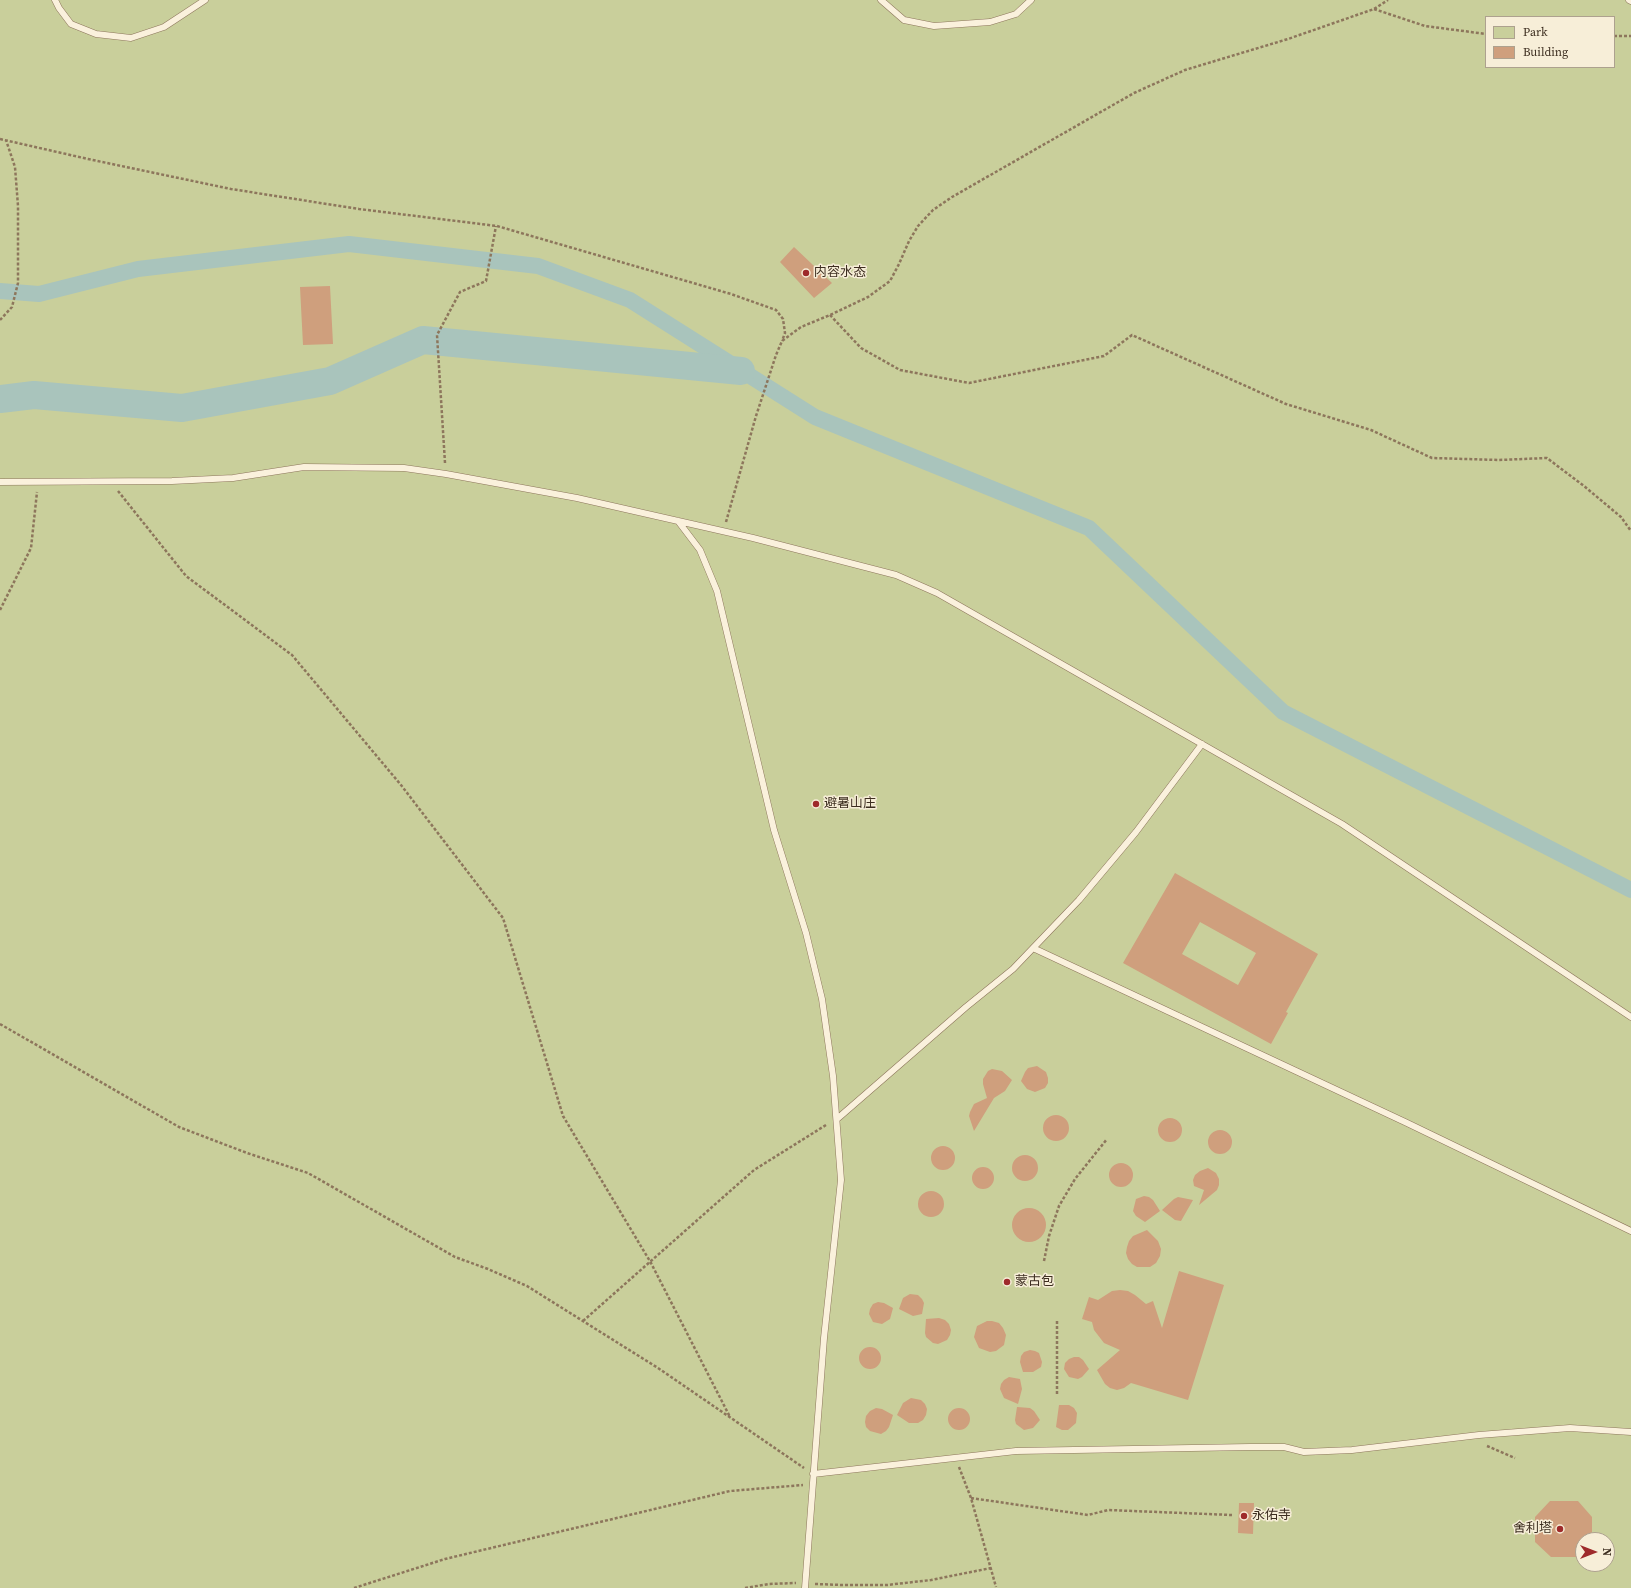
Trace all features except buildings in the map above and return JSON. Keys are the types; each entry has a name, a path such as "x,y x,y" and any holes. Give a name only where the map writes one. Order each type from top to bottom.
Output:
{"lane":[{"path":"55,0 71,24 96,34 131,38 164,27 205,0"},
{"path":"881,0 904,20 934,26 990,22 1016,14 1031,0"},
{"path":"0,482 172,481 233,478 304,467 404,468 446,474 577,498 723,531 896,575 937,593 1342,824 1631,1017"},
{"path":"678,521 700,550 717,591 774,830 806,933 822,999 833,1076 841,1180 824,1338 805,1586"},
{"path":"837,1118 966,1007 1013,970 1079,900 1136,832 1202,744"},
{"path":"1033,948 1398,1118 1631,1231"},
{"path":"813,1474 1016,1451 1284,1447 1304,1452 1352,1450 1466,1436 1570,1428 1631,1432"}],"path":[{"path":"782,341 801,327 868,297 890,281 909,241 918,226 933,210 952,197 1128,97 1185,70 1288,39 1374,9 1388,0"},
{"path":"1374,9 1425,26 1485,34"},
{"path":"1615,36 1631,36"},
{"path":"0,139 231,189 497,226 731,294 776,310 783,319 785,333 776,355 756,416 723,531"},
{"path":"0,320 12,307 18,283 18,206 15,167 6,140"},
{"path":"446,474 437,335 460,292 486,281 496,226"},
{"path":"830,315 861,348 900,370 969,383 1104,356 1132,335 1286,404 1371,430 1432,458 1499,460 1547,458 1621,517 1631,531"},
{"path":"0,610 31,548 38,482"},
{"path":"110,482 186,576 292,655 401,785 503,918 563,1116 651,1263 730,1417"},
{"path":"0,1024 179,1127 247,1153 308,1173 455,1257 527,1286 658,1368 813,1474"},
{"path":"583,1321 651,1263 754,1170 837,1118"},
{"path":"1044,1261 1049,1236 1059,1206 1075,1179 1107,1139"},
{"path":"1057,1320 1057,1394"},
{"path":"1466,1436 1515,1458"},
{"path":"955,1458 971,1498 996,1587"},
{"path":"354,1588 445,1559 730,1491 812,1484"},
{"path":"971,1498 1088,1515 1108,1510 1232,1515"},
{"path":"745,1588 769,1584 805,1586 887,1585 931,1580 991,1568"}],"green space":[{"name":"避暑山庄","path":"0,0 1631,0 1631,1588 0,1588"}],"waterway":[{"path":"0,291 39,294 138,269 349,244 538,266 630,300 815,417 1089,528 1283,712 1631,890"},
{"path":"0,399 34,395 182,408 330,381 423,340 741,371"}],"place":[{"name":"内容水态","path":"806,273"},
{"name":"避暑山庄","path":"816,804"},
{"name":"蒙古包","path":"1007,1282"},
{"name":"永佑寺","path":"1244,1516"},
{"name":"舍利塔","path":"1560,1529"}]}
